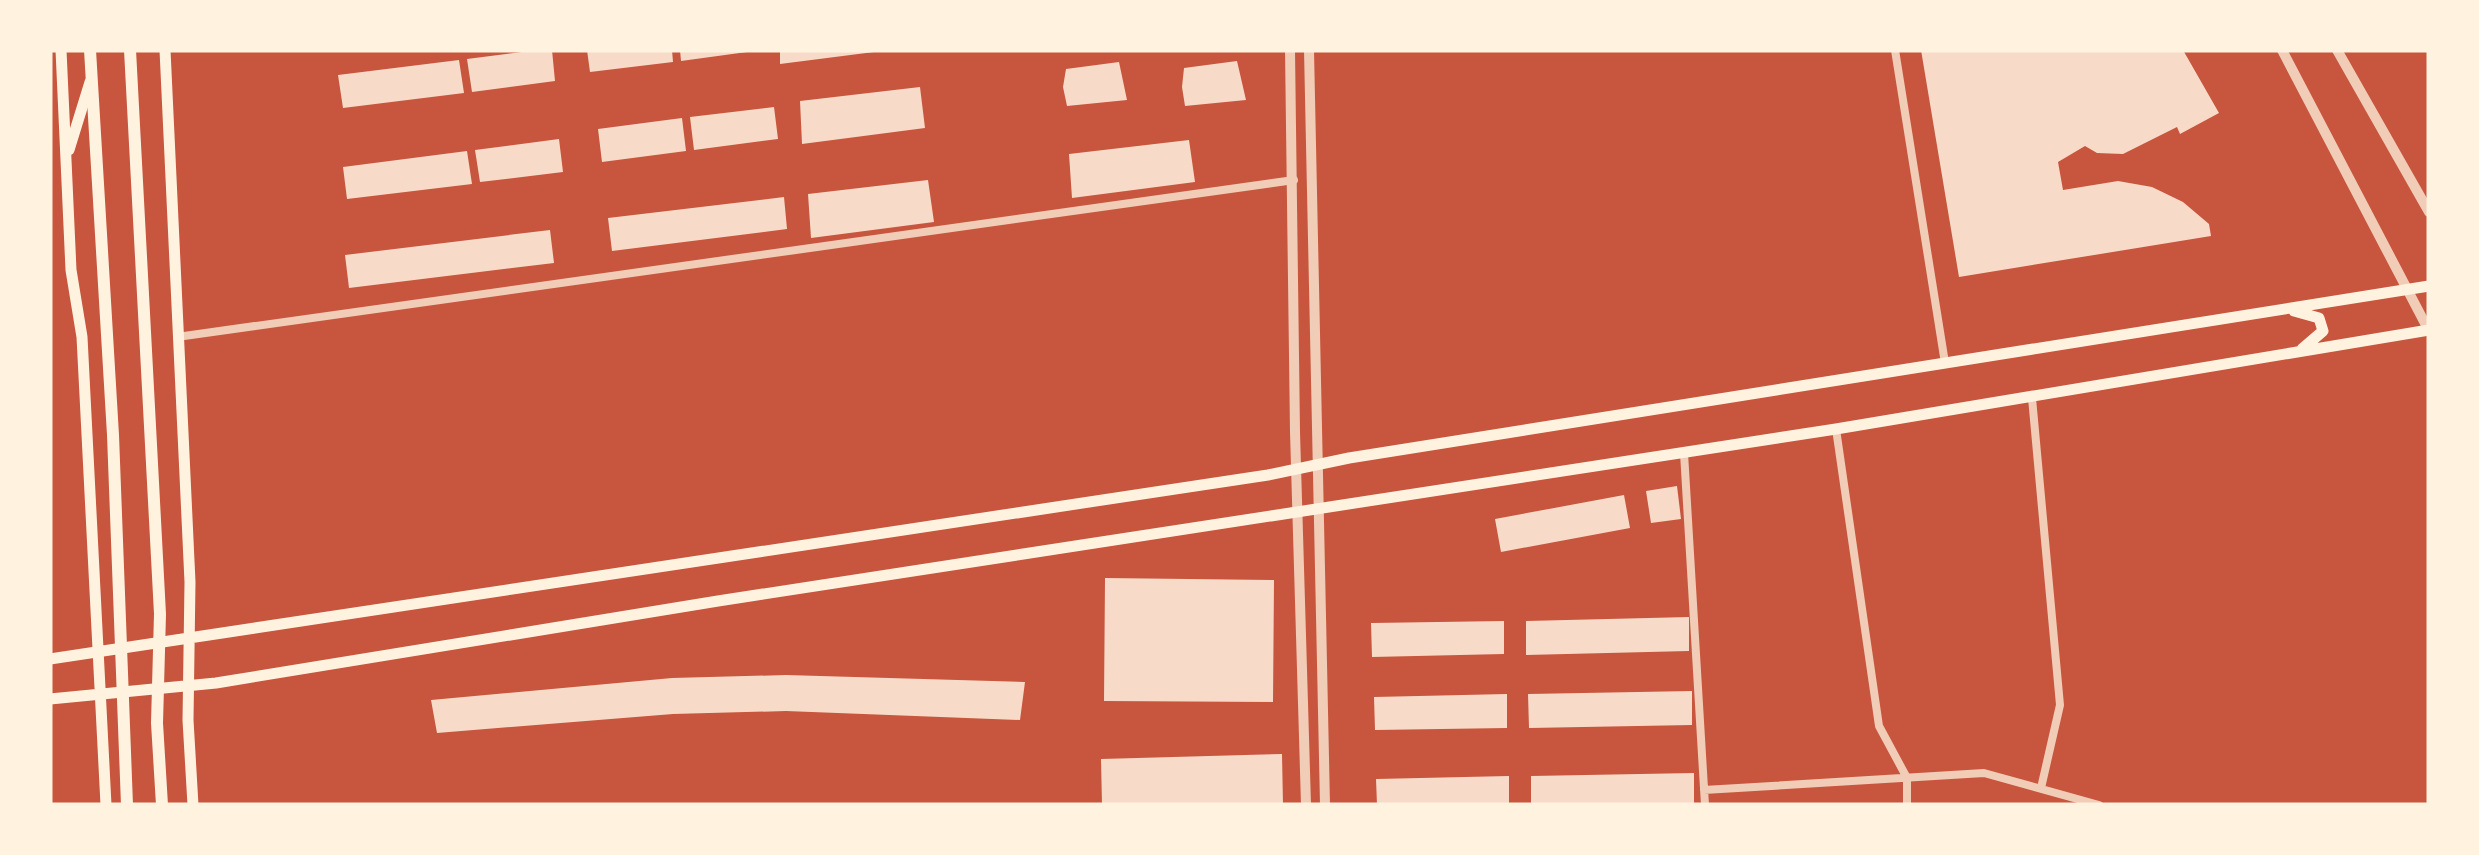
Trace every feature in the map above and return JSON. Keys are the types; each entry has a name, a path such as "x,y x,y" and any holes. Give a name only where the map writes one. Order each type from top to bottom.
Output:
{"main road":[{"path":"60,50 71,270 82,336 106,805"},
{"path":"90,50 113,435 127,805"},
{"path":"130,50 160,644 157,690 162,805"},
{"path":"165,50 190,582 193,805"},
{"path":"66,160 91,78"},
{"path":"50,658 1297,470 1348,458 2429,286"},
{"path":"2282,310 2318,318 2323,331 2294,354"},
{"path":"50,699 189,686 1836,430 2429,330"}],"street":[{"path":"1290,50 1306,805"},
{"path":"1309,50 1325,805"},
{"path":"1895,50 1945,363"},
{"path":"2282,50 2429,330"},
{"path":"2337,50 2429,212"},
{"path":"178,338 1294,180"},
{"path":"2032,398 2060,705 2041,788"},
{"path":"1836,430 1879,726 1907,778 1907,805"},
{"path":"1684,453 1705,805"},
{"path":"1704,790 1984,773 2099,805"}],"building":[{"path":"552,50 555,81 472,92 467,59"},
{"path":"587,50 672,50 673,62 590,72"},
{"path":"680,50 747,50 747,52 681,61"},
{"path":"780,50 874,50 874,52 780,64"},
{"path":"1921,50 2183,50 2219,113 2180,134 2177,127 2123,154 2097,153 2085,146 2058,162 2063,190 2118,181 2152,187 2183,202 2209,224 2211,236 1959,277"},
{"path":"459,60 464,93 343,108 338,75"},
{"path":"1237,61 1246,100 1185,106 1184,68"},
{"path":"1119,62 1127,100 1067,106 1063,87 1066,69"},
{"path":"920,87 925,128 802,144 800,101"},
{"path":"774,107 778,139 694,150 690,117"},
{"path":"682,118 686,151 602,162 598,129"},
{"path":"559,139 563,172 480,182 475,150"},
{"path":"1189,140 1195,182 1072,198 1069,154"},
{"path":"467,151 472,184 347,199 343,167"},
{"path":"928,180 934,222 811,238 808,194"},
{"path":"784,197 787,229 612,251 608,218"},
{"path":"550,230 554,263 349,288 345,255"},
{"path":"1677,486 1681,519 1651,523 1646,491"},
{"path":"1624,495 1630,528 1501,552 1495,519"},
{"path":"1105,578 1274,580 1273,702 1104,701"},
{"path":"1689,617 1689,651 1526,655 1526,621"},
{"path":"1504,621 1504,654 1372,657 1371,623"},
{"path":"786,675 1025,682 1020,720 786,711 673,714 437,733 431,700 672,678"},
{"path":"1692,691 1692,725 1529,728 1528,694"},
{"path":"1507,694 1507,728 1375,730 1374,697"},
{"path":"1282,754 1283,805 1102,805 1101,759"},
{"path":"1694,773 1694,805 1531,805 1531,776"},
{"path":"1509,776 1509,805 1377,805 1376,779"}]}
